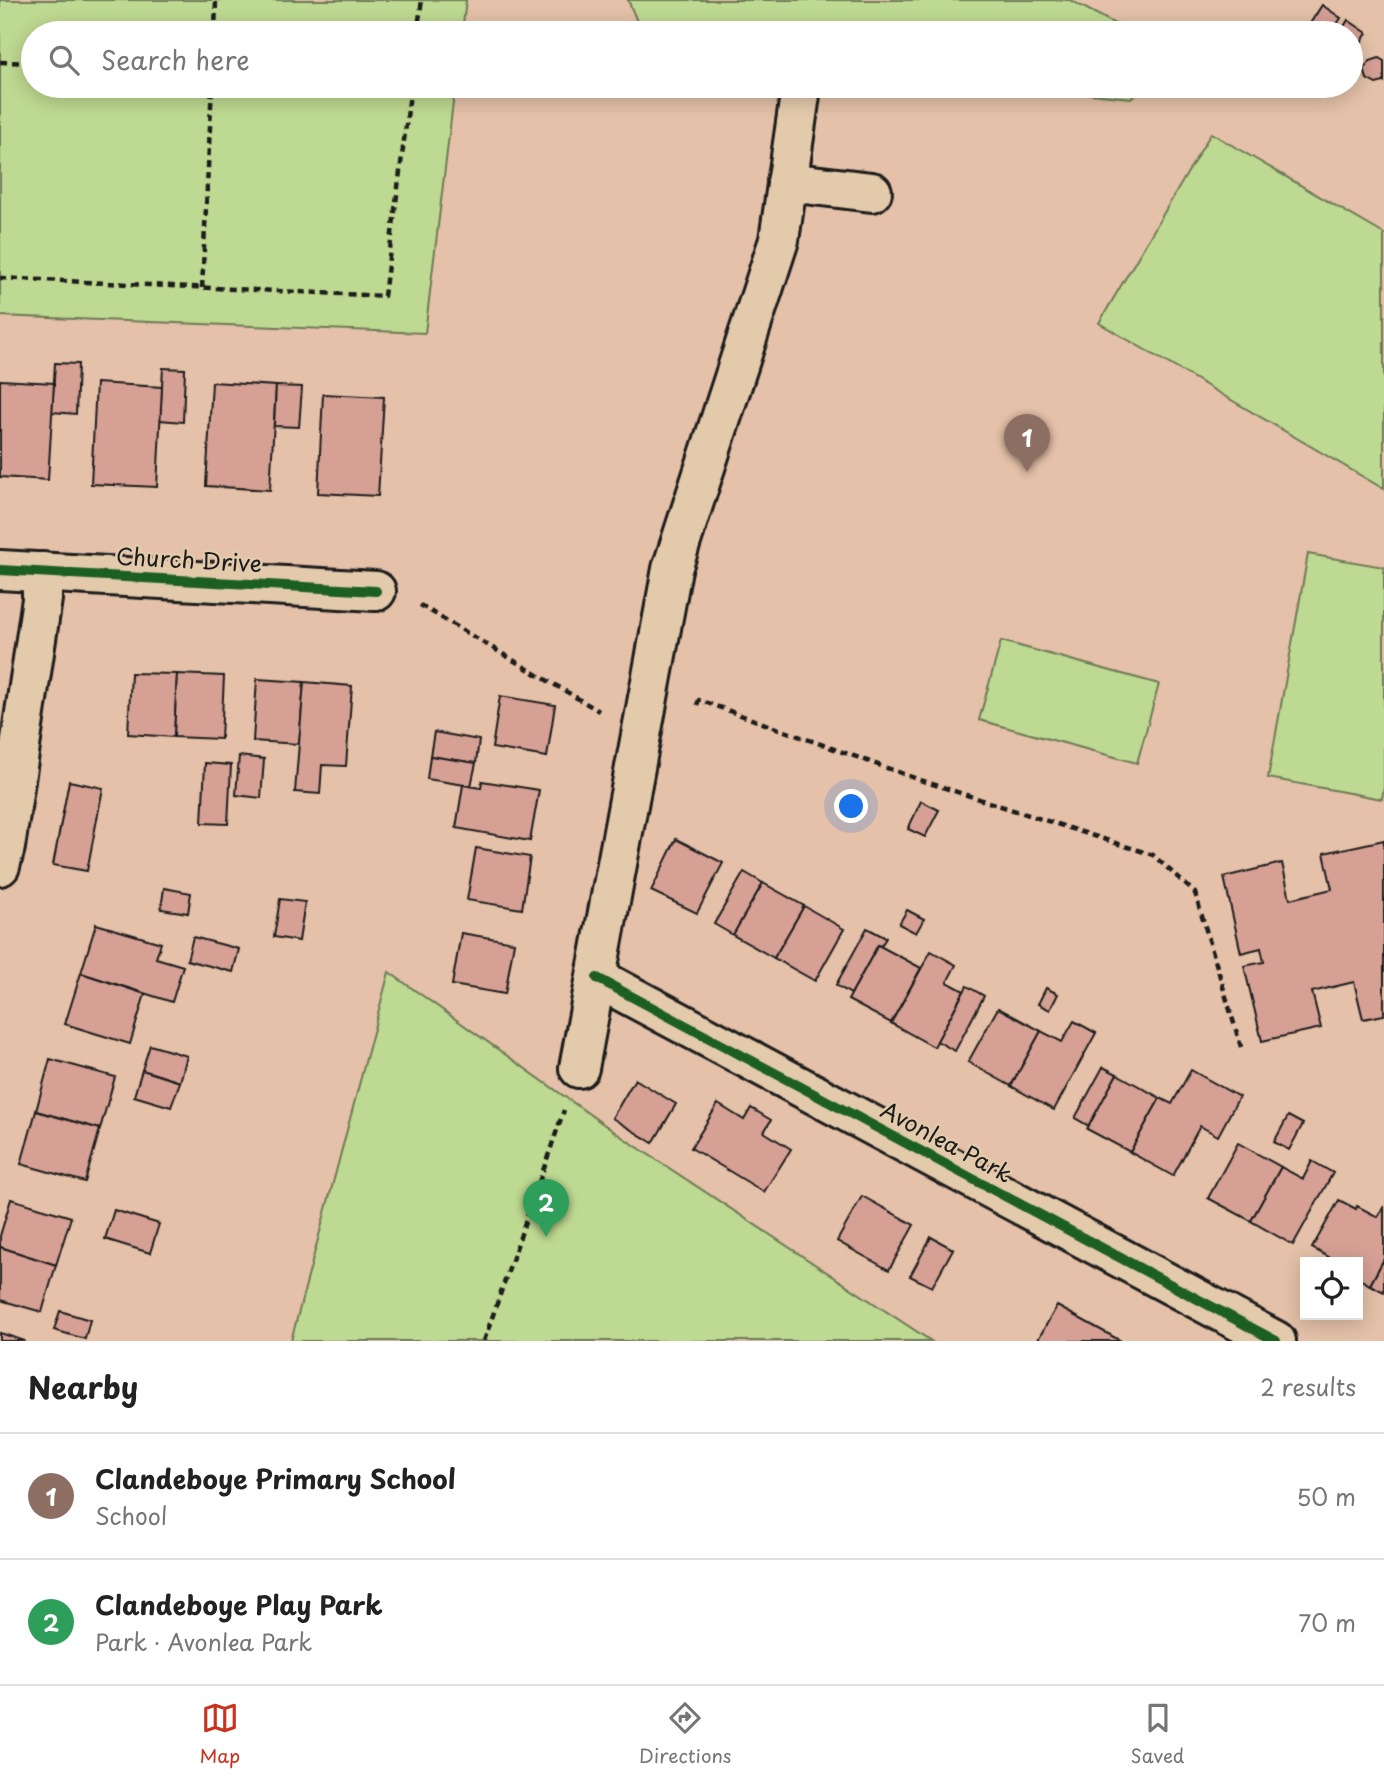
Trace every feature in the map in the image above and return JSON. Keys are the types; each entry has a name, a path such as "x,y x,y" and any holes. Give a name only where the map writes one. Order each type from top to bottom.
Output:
{"street":[{"path":"579,1068 672,569 779,240 800,98"},
{"path":"787,182 872,192"},
{"name":"Church Drive","path":"0,570 376,591"},
{"path":"0,866 40,613 42,572"},
{"name":"Avonlea Park","path":"597,978 1276,1341"}],"path":[{"path":"215,21 216,0"},
{"path":"419,21 422,0"},
{"path":"0,62 21,63"},
{"path":"202,288 211,98"},
{"path":"0,278 384,296 409,98"},
{"path":"376,591 405,596 604,714"},
{"path":"693,711 699,700 920,780 1153,855 1195,893 1241,1046"},
{"path":"484,1341 579,1068"}],"green space":[{"path":"0,0 466,0 463,21 21,21 21,98 454,98 425,333 0,316"},
{"path":"628,0 1070,0 1109,21 637,21"},
{"path":"1211,133 1384,234 1384,489 1099,323"},
{"path":"1308,554 1384,567 1382,799 1268,778"},
{"path":"1001,641 1159,684 1137,763 979,720"},
{"path":"389,972 616,1133 931,1341 291,1341"}],"building":[{"path":"1322,5 1341,18 1339,21 1312,21"},
{"path":"1379,58 1384,61 1384,82 1376,84 1367,79 1364,69 1370,61"},
{"path":"55,363 78,364 76,414 52,412"},
{"path":"163,368 185,369 183,422 160,420"},
{"path":"0,380 54,383 48,480 0,477"},
{"path":"212,382 276,386 270,490 206,486"},
{"path":"96,383 162,387 157,487 91,484"},
{"path":"276,386 302,387 299,427 274,426"},
{"path":"323,394 384,397 378,496 318,493"},
{"path":"131,673 177,674 174,737 128,734"},
{"path":"177,674 224,676 221,739 174,737"},
{"path":"257,679 304,682 299,744 253,741"},
{"path":"304,682 352,686 346,766 322,765 320,794 295,792"},
{"path":"500,696 555,705 547,757 492,748"},
{"path":"434,732 479,740 476,763 430,756"},
{"path":"239,756 264,759 261,798 236,795"},
{"path":"430,756 476,763 471,786 427,779"},
{"path":"205,763 231,765 228,824 202,823"},
{"path":"69,781 103,788 87,871 53,865"},
{"path":"482,781 539,790 530,841 456,828 463,785 481,788"},
{"path":"921,801 939,810 925,837 908,829"},
{"path":"676,839 723,863 697,913 651,891"},
{"path":"1384,840 1384,1015 1363,1019 1354,982 1312,992 1321,1028 1262,1041 1244,966 1264,962 1261,948 1241,953 1224,877 1282,863 1290,899 1332,889 1324,853"},
{"path":"476,848 530,857 522,909 467,900"},
{"path":"744,872 763,883 733,935 714,924"},
{"path":"763,883 804,906 774,958 733,935"},
{"path":"164,888 191,893 188,913 161,909"},
{"path":"280,899 305,902 299,941 274,937"},
{"path":"804,906 844,929 815,981 774,958"},
{"path":"907,910 924,919 916,933 899,924"},
{"path":"96,924 161,943 156,958 183,966 172,1002 81,973"},
{"path":"867,928 886,938 881,946 878,945 851,994 836,985"},
{"path":"461,933 514,942 505,994 452,985"},
{"path":"193,937 239,949 233,972 187,960"},
{"path":"878,945 921,968 891,1023 848,1000"},
{"path":"931,951 956,965 947,982 964,991 934,1047 891,1023"},
{"path":"81,973 145,994 130,1044 65,1024"},
{"path":"967,986 984,996 955,1051 937,1041"},
{"path":"1046,988 1058,994 1050,1010 1038,1004"},
{"path":"998,1008 1041,1031 1011,1086 968,1062"},
{"path":"1074,1021 1096,1033 1054,1110 1011,1086 1041,1031 1062,1042"},
{"path":"150,1045 187,1056 180,1082 142,1070"},
{"path":"50,1059 115,1077 100,1129 36,1111"},
{"path":"1103,1067 1117,1074 1089,1126 1075,1118"},
{"path":"142,1070 180,1082 171,1107 134,1096"},
{"path":"1191,1070 1239,1097 1218,1136 1200,1126 1173,1176 1130,1152 1160,1098 1172,1104"},
{"path":"1117,1074 1160,1098 1130,1152 1087,1129"},
{"path":"635,1079 676,1104 653,1143 612,1118"},
{"path":"718,1104 744,1120 751,1108 771,1120 764,1132 791,1149 764,1192 691,1148"},
{"path":"36,1111 100,1129 85,1182 21,1164"},
{"path":"1288,1116 1303,1124 1289,1150 1274,1142"},
{"path":"1238,1143 1281,1167 1251,1221 1208,1198"},
{"path":"1312,1161 1333,1173 1293,1245 1251,1221 1281,1167 1303,1179"},
{"path":"862,1196 914,1225 889,1270 837,1241"},
{"path":"11,1199 71,1217 56,1265 0,1247 0,1236"},
{"path":"1339,1200 1378,1217 1384,1206 1384,1259 1370,1285 1363,1281 1363,1257 1329,1257 1312,1248"},
{"path":"114,1210 159,1224 150,1253 105,1239"},
{"path":"931,1237 953,1249 932,1287 910,1276"},
{"path":"0,1247 56,1265 42,1312 0,1300"},
{"path":"1384,1259 1384,1292 1370,1285"},
{"path":"1057,1306 1121,1341 1037,1341"},
{"path":"60,1311 90,1320 85,1339 54,1330"},
{"path":"0,1333 25,1341 0,1341"}],"cycle path":[{"path":"0,570 376,591"},
{"path":"597,978 1276,1341"}],"place":[{"name":"Clandeboye Primary School","path":"1027,472"},
{"name":"Clandeboye Play Park","path":"546,1237"}]}
